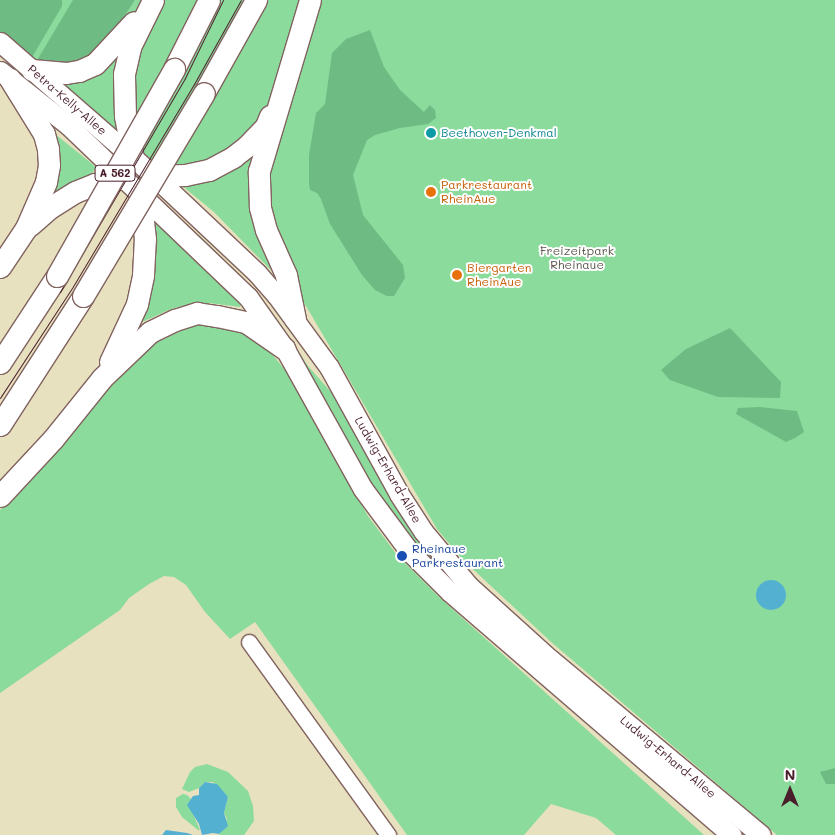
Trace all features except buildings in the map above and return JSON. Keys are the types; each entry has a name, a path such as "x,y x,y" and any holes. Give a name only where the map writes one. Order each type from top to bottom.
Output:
{"highway":[{"path":"32,70 66,73 79,71 95,64 113,47 152,0"},
{"path":"102,378 130,323 144,275 145,239 137,177 125,116 124,74 130,47 152,0"},
{"name":"A 562","path":"0,363 57,276 174,69 209,0"},
{"name":"A 562","path":"0,425 83,296 204,93 256,0"},
{"path":"295,319 286,275 266,230 260,207 259,190 260,171 310,0"},
{"path":"0,267 26,228 46,182 50,165 44,134 5,75"},
{"path":"26,228 51,207 75,192 137,177 185,175 209,170 234,157 266,126 287,82"},
{"path":"0,496 53,439 102,378 150,332 175,320 197,313 246,322 286,349"}],"main road":[{"name":"Petra-Kelly-Allee","path":"0,42 32,70 137,177"},
{"name":"Petra-Kelly-Allee","path":"5,75 137,177"},
{"name":"Ludwig-Erhard-Allee","path":"137,177 257,273 295,319 338,381 418,524 468,586 551,660 761,835"},
{"name":"Ludwig-Erhard-Allee","path":"137,177 248,297 286,349 363,489 409,551 450,592 732,835"}],"street":[{"path":"249,642 388,835"}],"green space":[{"name":"Freizeitpark Rheinaue","path":"0,0 835,0 835,835 777,835 550,641 461,558 437,529 306,306 214,212 59,85 31,59"},
{"path":"0,0 62,0 62,6 31,59 0,34"},
{"path":"73,0 135,0 106,44 79,64 36,62"},
{"path":"370,30 384,67 400,90 424,112 430,105 435,110 436,118 428,124 400,128 375,135 367,140 353,175 363,215 403,265 405,278 394,296 387,296 375,290 362,275 330,224 321,199 317,193 310,190 309,184 309,155 316,113 325,104 332,53 346,39"},
{"path":"55,134 96,167 90,177 53,194"},
{"path":"153,219 241,302 240,307 209,303 191,304 171,309 140,323"},
{"path":"199,235 248,284 277,320 308,366 338,400 470,599 405,534 197,237"},
{"path":"196,324 239,328 256,338 272,354 290,376 368,516 397,555 439,597 704,835 616,835 596,818 551,804 524,835 407,835 255,622 230,639 205,612 186,585 174,577 164,576 149,584 129,598 120,610 0,693 0,510 118,379 155,343"},
{"path":"730,328 781,382 780,398 718,397 670,380 661,370 686,349"},
{"path":"760,407 797,411 804,432 786,442 736,414 738,408"},
{"path":"207,764 228,772 248,791 253,806 254,821 244,835 219,835 227,819 224,813 228,797 213,782 205,782 199,788 189,792 182,789 190,772 195,767"},
{"path":"835,768 835,784 826,784 820,772"},
{"path":"183,794 191,799 190,807 200,830 182,817 176,807 176,798"}],"water":[{"path":"771,580 777,581 785,589 785,601 777,609 771,610 765,609 757,601 756,595 757,589 765,581"},
{"path":"205,782 217,784 228,797 224,813 228,826 219,834 202,835 199,824 187,805 193,796 199,795 199,788"},
{"path":"166,830 187,833 193,835 162,835"}],"tram line":[{"path":"60,292 185,78 223,0"},
{"path":"0,398 72,288 194,84 241,0"}],"place":[{"name":"Beethoven-Denkmal","path":"431,133"},
{"name":"Parkrestaurant RheinAue","path":"431,192"},
{"name":"Biergarten RheinAue","path":"457,275"},
{"name":"Rheinaue Parkrestaurant","path":"402,556"}]}
